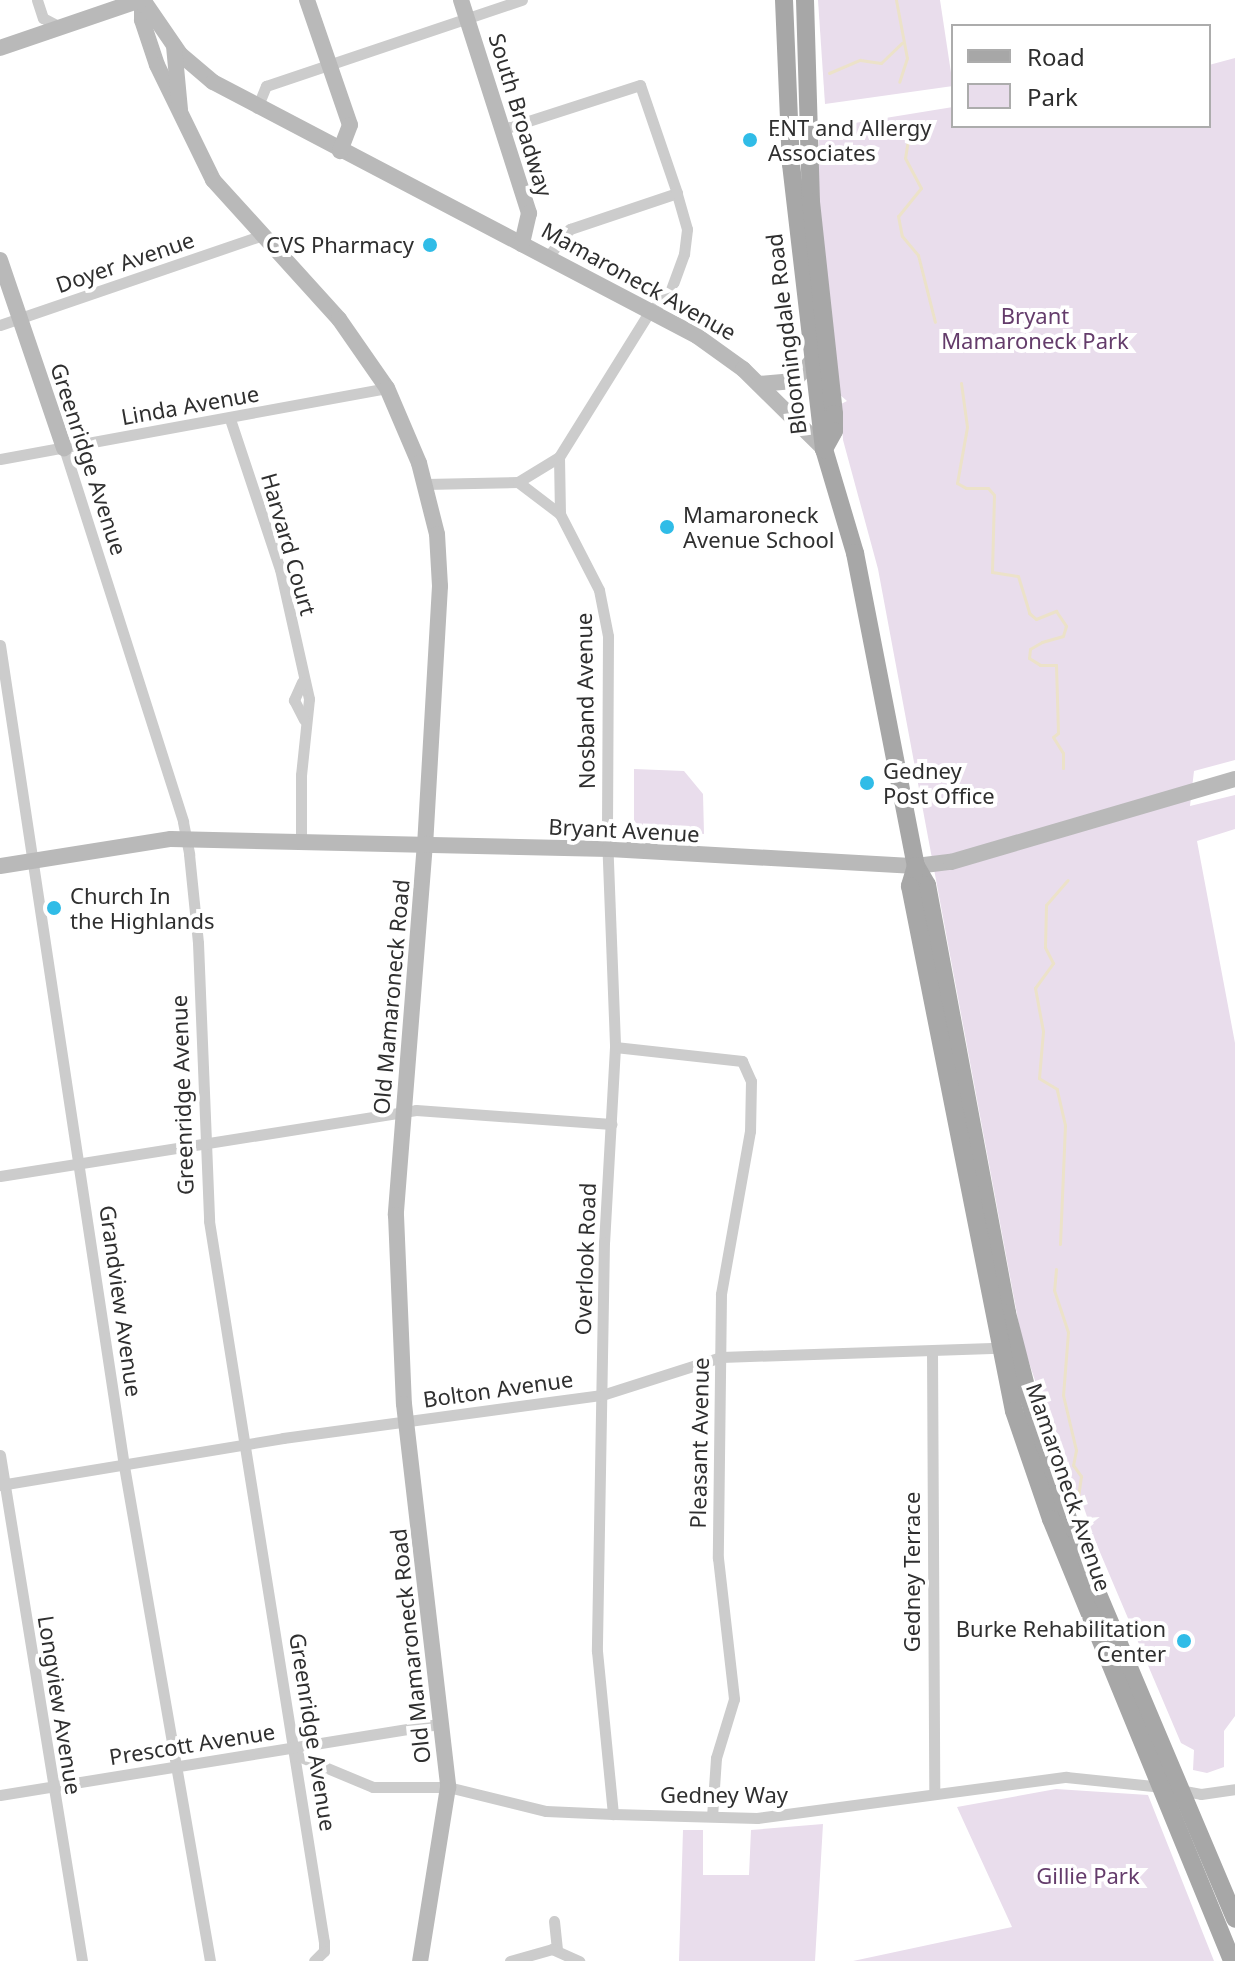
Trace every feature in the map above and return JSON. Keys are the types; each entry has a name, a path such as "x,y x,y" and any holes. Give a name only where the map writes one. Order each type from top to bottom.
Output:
{"main road":[{"path":"0,48 142,0"},
{"name":"Mamaroneck Avenue","path":"142,0 174,46 197,70 257,108 711,345 759,384 824,449 855,553 916,866 927,885 991,1239 1036,1425 1076,1542 1235,1919"},
{"name":"Old Mamaroneck Road","path":"142,0 142,20 157,65 213,180 339,319 387,388 425,484 440,586 425,843 396,1215 406,1422 438,1724 448,1787 420,1961"},
{"path":"307,0 350,125 340,151"},
{"name":"South Broadway","path":"461,0 529,213 522,244"},
{"name":"Bloomingdale Road","path":"784,0 791,164 824,449"},
{"name":"Bloomingdale Road","path":"805,0 811,202 834,414 834,431 824,449"},
{"name":"Old Mamaroneck Road","path":"174,46 180,112"},
{"name":"Greenridge Avenue","path":"0,260 64,448"},
{"path":"759,384 794,381 813,360"},
{"name":"Bryant Avenue","path":"0,866 187,839 609,849 916,866 951,862 1235,779"},
{"name":"Mamaroneck Avenue","path":"916,866 910,886 999,1348 1051,1519 1232,1961"}],"street":[{"path":"37,0 43,18 60,27"},
{"path":"257,108 266,86 522,0"},
{"path":"425,484 518,482 559,457 650,311 669,295 682,266 687,229 640,85 504,129"},
{"path":"547,258 570,229 677,193"},
{"name":"Doyer Avenue","path":"0,325 263,235"},
{"name":"Linda Avenue","path":"0,459 387,388"},
{"name":"Harvard Court","path":"230,419 280,569 302,682 309,699 304,720 301,841"},
{"name":"Greenridge Avenue","path":"64,448 187,839 198,943 209,1221 243,1446 296,1751 324,1949 314,1961"},
{"name":"Nosband Avenue","path":"559,457 560,514"},
{"name":"Nosband Avenue","path":"518,482 560,514 599,590 606,617 609,849"},
{"name":"Grandview Avenue","path":"0,645 82,1163 124,1466 210,1961"},
{"name":"Overlook Road","path":"609,849 615,1047 602,1395 597,1651 613,1814"},
{"name":"Pleasant Avenue","path":"615,1047 742,1061 749,1070 750,1131 721,1294 718,1558 734,1699 716,1758 712,1816"},
{"path":"0,1176 404,1112 460,1110 612,1124"},
{"name":"Bolton Avenue","path":"2,1484 602,1395 721,1357 999,1348"},
{"name":"Gedney Terrace","path":"932,1351 934,1793"},
{"name":"Longview Avenue","path":"0,1455 2,1484 82,1961"},
{"name":"Prescott Avenue","path":"0,1795 176,1766 296,1751 438,1724"},
{"name":"Gedney Way","path":"296,1751 373,1787 448,1787 546,1811 613,1814 712,1816 814,1813 934,1793 1066,1777 1158,1786 1201,1794 1234,1793"},
{"path":"554,1921 557,1950"},
{"path":"510,1961 535,1950 557,1950 579,1961"}],"green space":[{"path":"818,0 940,0 951,86 825,104"},
{"name":"Bryant Mamaroneck Park","path":"1235,58 1235,760 1194,771 1190,806 1235,795 1235,829 1197,841 1235,1043 1235,1716 1224,1731 1224,1767 1207,1773 1193,1770 1194,1750 1181,1743 1082,1510 1078,1511 1022,1341 878,569 843,440 841,404 847,401 839,394 818,203 819,135 824,128 951,107 951,128 1211,128 1211,64"},
{"path":"634,769 684,771 703,794 704,834 641,830 634,820"},
{"name":"Gillie Park","path":"1056,1789 1148,1795 1214,1961 853,1961 1012,1927 957,1807"},
{"path":"823,1824 815,1961 679,1961 683,1830 703,1830 703,1875 749,1875 751,1830"}],"waterway":[{"path":"896,0 907,58 899,82"},
{"path":"829,73 860,60 881,63 902,43"},
{"path":"909,133 905,158 921,188 898,216 902,236 918,255 935,322"},
{"path":"961,383 967,427 957,483 966,488 988,488 994,495 992,572 1018,576 1029,613 1036,619 1056,611 1066,626 1063,636 1030,649 1029,658 1040,665 1056,665 1058,733 1053,737 1063,753 1063,768"},
{"path":"1060,1244 1065,1125 1057,1089 1039,1078 1043,1031 1035,988 1053,963 1045,947 1046,905 1068,880"},
{"path":"1056,1269 1054,1290 1068,1332 1063,1395 1076,1450 1073,1465 1081,1476 1078,1497"}],"place":[{"name":"ENT and Allergy Associates","path":"750,140"},
{"name":"CVS Pharmacy","path":"430,245"},
{"name":"Mamaroneck Avenue School","path":"667,527"},
{"name":"Gedney Post Office","path":"867,783"},
{"name":"Church In the Highlands","path":"54,908"},
{"name":"Burke Rehabilitation Center","path":"1184,1641"}]}
